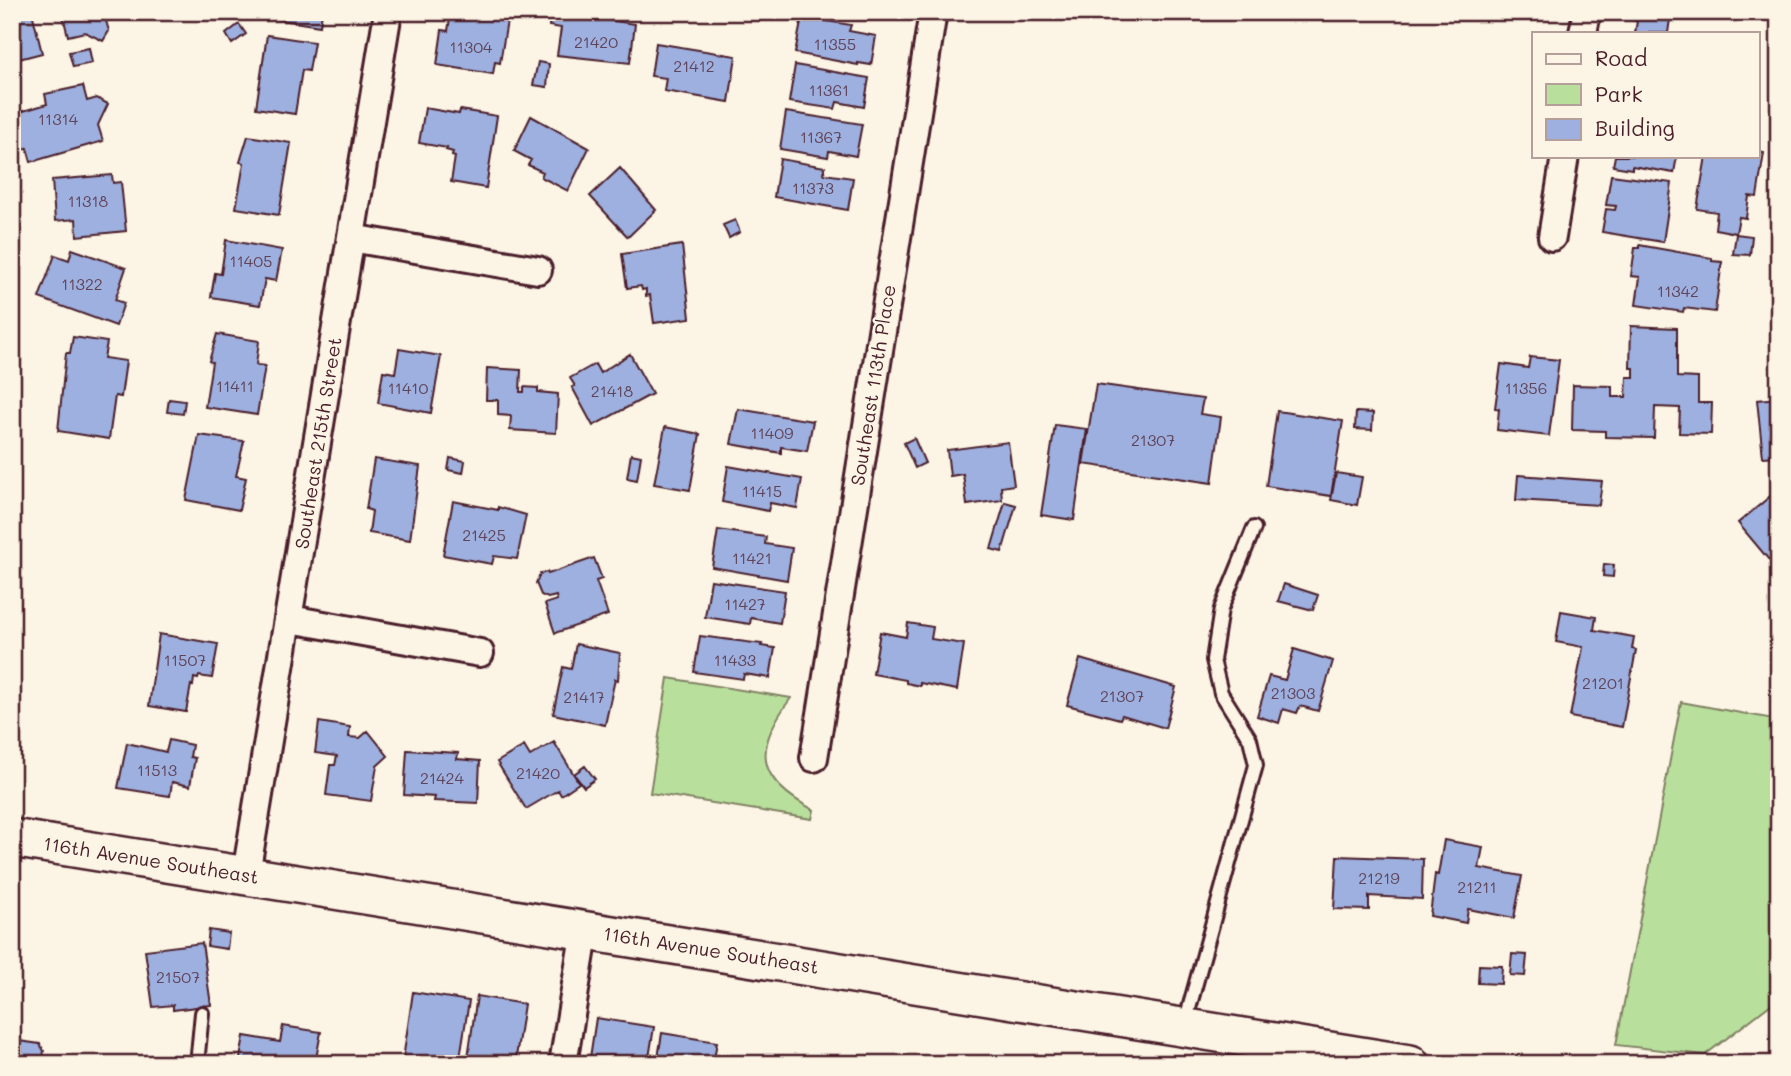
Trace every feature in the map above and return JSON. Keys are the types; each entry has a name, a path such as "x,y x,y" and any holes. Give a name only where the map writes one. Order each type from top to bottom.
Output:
{"main road":[{"name":"116th Avenue Southeast","path":"12,838 1410,1064"}],"street":[{"name":"Southeast 215th Street","path":"246,874 388,12"},
{"name":"Southeast 113th Place","path":"814,758 933,12"},
{"path":"1583,32 1587,12"},
{"path":"1552,237 1565,158"},
{"path":"351,238 538,270"},
{"path":"290,619 480,653"},
{"path":"564,1064 585,929"}],"lane":[{"path":"1184,1027 1256,765 1250,739 1221,693 1213,660 1222,609 1254,528"},
{"path":"197,1064 202,1013"}],"green space":[{"path":"668,678 791,698 770,732 766,762 780,787 814,810 812,819 650,793"},
{"path":"1681,702 1779,720 1779,998 1705,1055 1616,1045"}],"building":[{"path":"12,12 32,12 42,53 19,59 17,51 12,52"},
{"path":"62,12 121,12 122,17 106,21 109,31 103,41 85,32 68,36"},
{"path":"221,12 242,12 241,20 220,17"},
{"path":"269,12 322,12 320,26 268,18"},
{"path":"451,12 491,12 508,15 500,63 495,62 493,74 437,65 442,30 448,31"},
{"path":"551,12 601,14 600,19 635,24 630,63 557,55 561,28 549,26"},
{"path":"1628,12 1671,12 1668,32 1635,32 1637,21 1626,19"},
{"path":"802,17 851,25 849,31 876,36 871,65 795,53"},
{"path":"239,24 246,34 232,44 226,34"},
{"path":"267,35 314,42 309,71 302,70 295,114 256,108"},
{"path":"656,43 736,56 729,102 664,91 666,78 651,76"},
{"path":"89,48 92,63 73,67 69,52"},
{"path":"538,62 549,64 547,87 533,85"},
{"path":"795,65 869,78 864,107 837,102 835,109 789,102"},
{"path":"83,86 87,101 97,98 108,104 98,125 103,141 31,162 27,148 23,150 13,114 47,104 45,94"},
{"path":"425,108 459,114 460,110 497,116 486,188 451,182 455,157 452,156 453,152 446,150 447,148 419,143"},
{"path":"786,112 862,124 856,156 829,151 828,157 780,149"},
{"path":"531,116 589,148 568,191 541,177 543,172 528,165 531,160 514,151"},
{"path":"248,136 291,143 279,215 236,208 244,163 240,162"},
{"path":"1760,152 1764,153 1757,197 1749,196 1746,218 1739,217 1736,233 1715,229 1717,212 1697,209 1706,158 1760,158"},
{"path":"1615,158 1677,158 1674,173 1632,166 1632,169 1613,166"},
{"path":"780,159 825,167 824,174 853,178 848,210 774,197"},
{"path":"620,168 656,210 628,237 590,196"},
{"path":"112,175 113,183 121,182 126,231 77,236 76,219 55,221 52,180"},
{"path":"1611,175 1672,183 1663,242 1602,232 1606,209 1615,210 1616,206 1606,205"},
{"path":"735,220 740,232 729,238 723,225"},
{"path":"1736,234 1752,236 1750,255 1733,254"},
{"path":"226,240 282,250 276,281 265,279 260,305 211,297 215,273 221,274"},
{"path":"682,245 690,318 654,323 650,295 646,296 646,289 642,290 641,286 627,288 622,254"},
{"path":"1639,245 1722,262 1715,312 1684,308 1683,312 1636,305 1640,277 1631,276 1635,248 1639,248"},
{"path":"72,249 126,268 115,300 124,303 116,326 39,298 55,255 69,260"},
{"path":"1631,326 1677,328 1677,377 1698,378 1698,403 1712,403 1711,434 1679,433 1680,408 1655,407 1654,438 1605,437 1605,431 1572,430 1573,385 1612,386 1612,397 1626,397 1627,377 1634,377 1634,368 1630,368"},
{"path":"217,334 259,341 256,365 265,366 257,415 205,407 212,362 209,361"},
{"path":"73,337 107,342 104,358 126,361 121,397 115,396 109,439 58,431 66,353 70,353"},
{"path":"399,349 441,356 431,413 378,403 383,371 395,373"},
{"path":"630,354 652,394 593,426 570,378 595,364 600,373"},
{"path":"1530,357 1559,360 1549,436 1497,430 1499,409 1495,408 1501,364 1528,368"},
{"path":"487,368 521,370 520,392 524,392 524,387 558,394 556,433 510,430 511,416 498,415 498,400 486,400"},
{"path":"1096,384 1203,399 1200,414 1221,417 1212,483 1083,464"},
{"path":"1779,398 1779,456 1763,457 1757,400"},
{"path":"169,399 185,401 183,414 167,412"},
{"path":"738,409 813,421 807,451 781,447 781,453 731,444"},
{"path":"1277,411 1343,421 1331,496 1266,486"},
{"path":"1356,412 1373,413 1372,430 1355,429"},
{"path":"1055,425 1087,429 1074,520 1041,515"},
{"path":"665,427 700,434 690,490 654,484"},
{"path":"199,435 244,441 236,476 246,478 239,510 186,500"},
{"path":"914,438 925,463 915,468 904,443"},
{"path":"1008,442 1014,485 1001,487 1002,500 967,505 963,474 950,476 947,450"},
{"path":"631,454 641,456 637,480 627,478"},
{"path":"450,458 465,461 463,473 448,470"},
{"path":"374,459 420,466 410,540 369,533 372,511 366,509"},
{"path":"728,466 802,479 797,508 770,503 768,511 722,502"},
{"path":"1336,473 1362,477 1357,505 1331,500"},
{"path":"1518,475 1602,481 1599,505 1516,500"},
{"path":"1779,489 1779,572 1738,523"},
{"path":"453,501 498,510 498,507 526,515 517,559 494,556 492,564 443,555"},
{"path":"1005,502 1016,505 1002,552 991,549"},
{"path":"718,530 766,537 765,544 792,548 787,580 712,567"},
{"path":"594,558 602,579 596,581 608,615 555,633 545,604 557,600 556,596 548,598 541,595 536,583 540,574 548,574"},
{"path":"1604,564 1614,565 1613,577 1603,576"},
{"path":"711,580 785,591 780,623 751,618 750,624 705,617"},
{"path":"1284,584 1318,595 1313,610 1278,601"},
{"path":"1561,611 1596,617 1594,630 1634,637 1632,649 1636,650 1622,727 1570,717 1583,647 1556,642"},
{"path":"908,623 933,627 931,639 964,644 957,690 920,683 920,686 906,683 906,680 873,674 880,632 906,637"},
{"path":"159,634 218,644 212,678 194,678 186,712 149,706"},
{"path":"700,636 775,648 770,678 744,674 743,679 694,672"},
{"path":"576,644 620,653 618,680 615,679 605,725 553,714 563,667 571,669"},
{"path":"1294,649 1333,661 1318,711 1300,706 1297,713 1283,709 1279,723 1257,716 1269,676 1285,680"},
{"path":"1080,659 1176,687 1165,728 1122,715 1120,719 1067,705"},
{"path":"319,722 350,727 349,737 360,738 368,731 388,756 377,766 371,801 326,795 330,765 335,765 337,756 315,753"},
{"path":"169,740 192,745 190,757 195,758 190,786 172,782 170,796 118,788 127,743 166,752"},
{"path":"554,742 579,783 561,795 558,790 526,809 497,762 524,746 530,756"},
{"path":"407,750 458,753 457,759 480,761 478,803 434,801 435,797 404,795"},
{"path":"585,766 595,779 584,787 574,774"},
{"path":"1444,840 1483,847 1479,868 1522,876 1514,918 1468,909 1466,923 1430,916 1435,874 1438,875"},
{"path":"1337,856 1423,859 1422,899 1369,896 1369,910 1334,909"},
{"path":"209,930 229,933 227,949 207,946"},
{"path":"202,943 211,1005 173,1010 173,1005 153,1007 145,950"},
{"path":"1512,954 1527,955 1525,976 1510,975"},
{"path":"1479,965 1502,966 1501,984 1478,983"},
{"path":"413,992 469,1001 459,1064 433,1064 403,1059"},
{"path":"477,996 524,1004 515,1064 467,1064"},
{"path":"596,1018 654,1027 648,1064 589,1064"},
{"path":"283,1026 321,1032 315,1064 239,1064 244,1036 280,1042"},
{"path":"662,1033 717,1042 713,1064 657,1064"},
{"path":"12,1040 40,1044 44,1051 42,1064 12,1064"}]}
